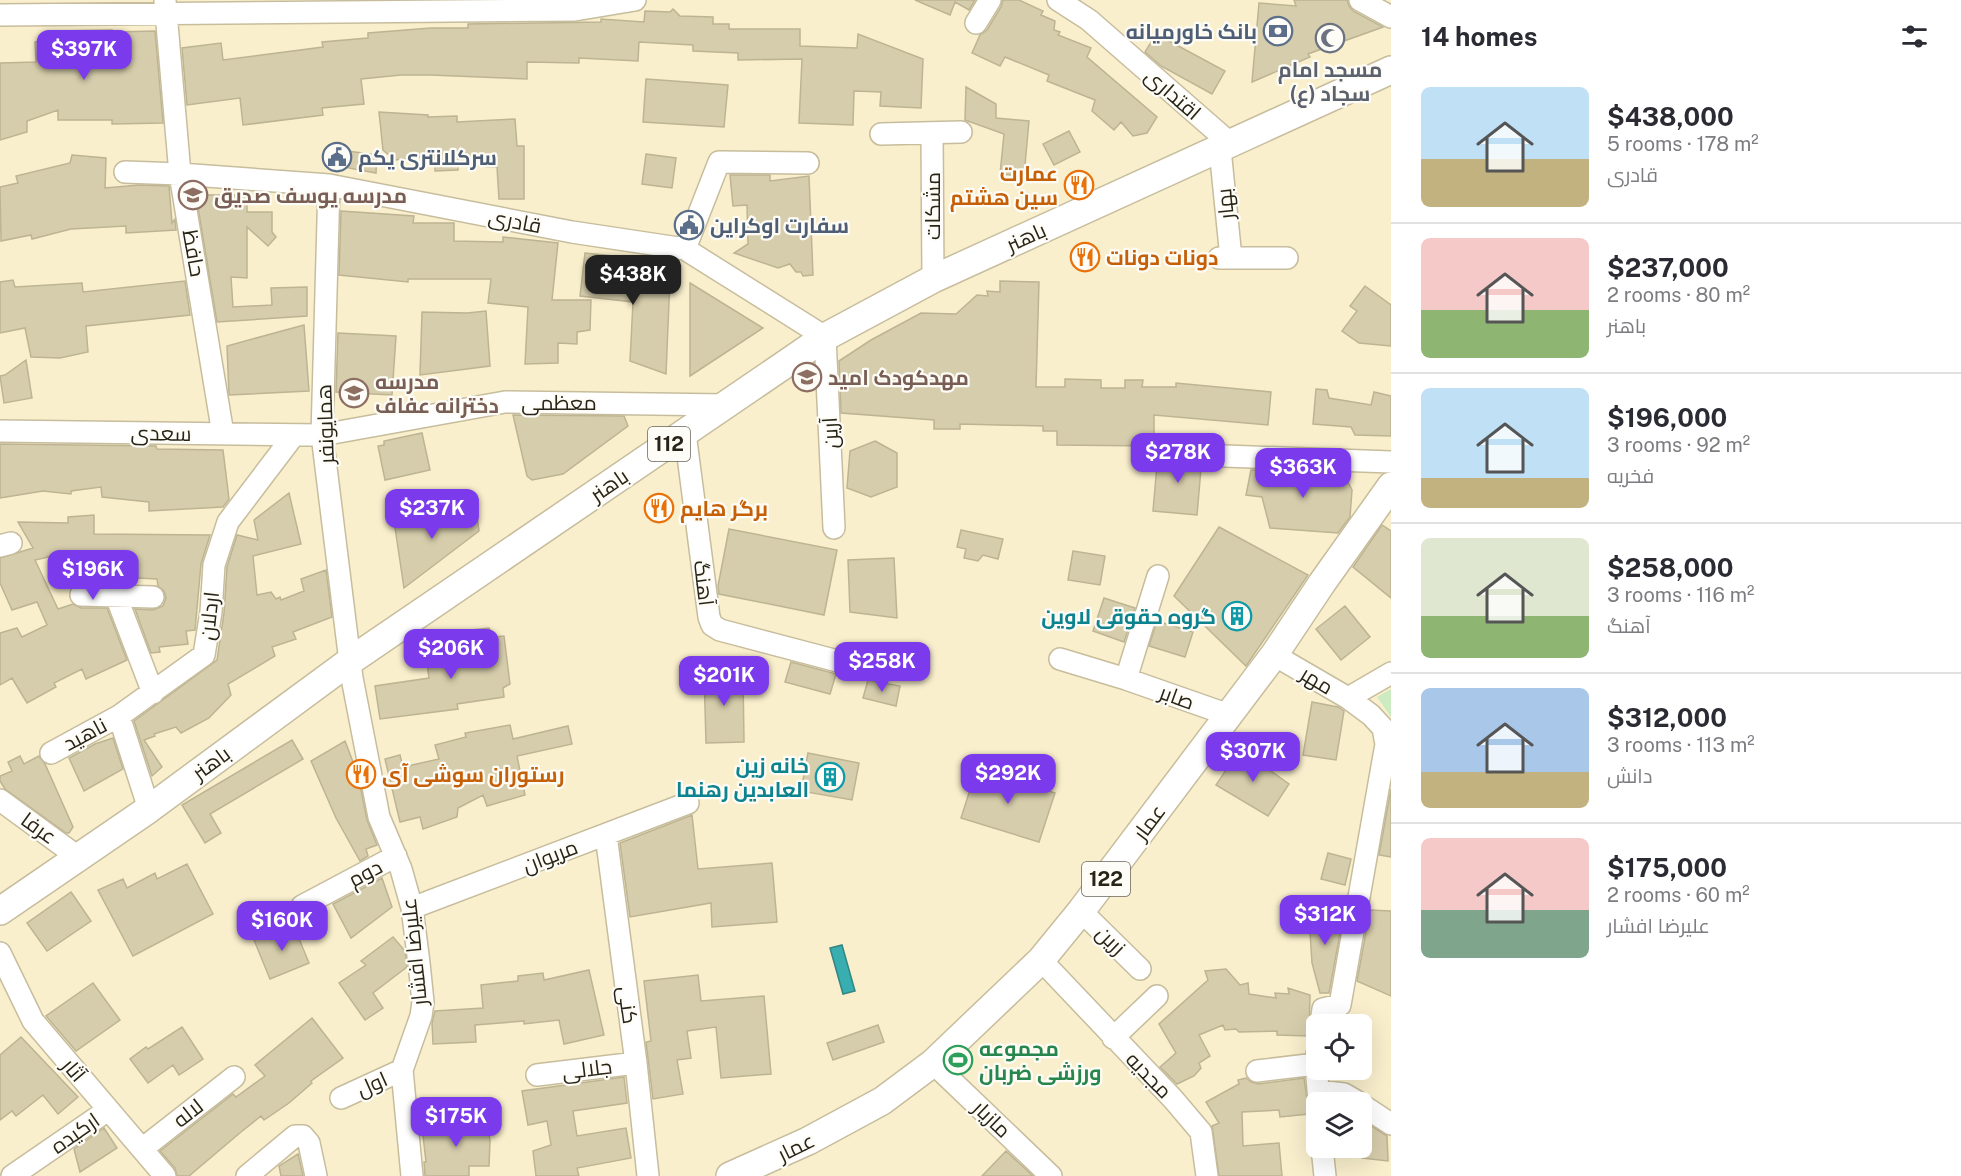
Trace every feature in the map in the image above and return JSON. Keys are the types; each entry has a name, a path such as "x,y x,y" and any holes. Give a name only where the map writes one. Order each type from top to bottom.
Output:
{"main road":[{"name":"باهنر","path":"0,911 148,809 350,661 825,337 933,279 1391,70"},
{"name":"عمار","path":"730,1176 808,1142 882,1101 933,1063 1041,960 1082,911 1229,716 1391,486"}],"street":[{"path":"0,15 166,7 575,10 635,0"},
{"path":"976,23 990,0"},
{"name":"اقتداری","path":"1058,0 1089,20 1225,147"},
{"path":"1360,0 1391,17"},
{"name":"حافظ","path":"166,7 180,174 223,434"},
{"path":"881,134 962,132"},
{"name":"مشکات","path":"932,133 933,279"},
{"name":"بهار","path":"1225,147 1225,258 1287,258"},
{"path":"685,249 719,162 808,163"},
{"name":"قادری","path":"125,172 329,185 572,232 685,249 825,337"},
{"name":"همایونفر","path":"329,185 322,435 350,661"},
{"name":"آرین","path":"825,337 834,528"},
{"name":"معظمی","path":"322,435 505,402 726,405"},
{"name":"سعدی","path":"0,431 322,435"},
{"name":"آهنگ","path":"685,433 709,617 712,625 720,630 849,664"},
{"name":"اردلان","path":"119,716 204,655 211,612 214,565 228,522 294,435"},
{"path":"1225,456 1391,462"},
{"path":"1126,679 1158,576"},
{"path":"81,595 153,597"},
{"path":"116,596 153,693"},
{"name":"مهر","path":"1274,655 1348,698 1391,674"},
{"name":"صابر","path":"1060,659 1126,679 1229,716"},
{"name":"علیرضا افشار","path":"350,661 379,817 396,856 412,908 423,1002 418,1026 402,1070 412,1176"},
{"path":"1326,1014 1340,1005 1385,786 1386,744 1383,728 1371,715 1348,698"},
{"path":"119,716 148,809"},
{"name":"ناهید","path":"51,753 119,716"},
{"name":"عرفا","path":"0,800 78,857"},
{"name":"مریوان","path":"412,908 688,803"},
{"name":"کنی","path":"606,835 636,1063 648,1176"},
{"name":"دوم","path":"302,906 396,856"},
{"name":"زرین","path":"1082,911 1140,969"},
{"name":"آثار","path":"0,953 33,1022 165,1176"},
{"name":"مجدیه","path":"1041,960 1201,1132 1207,1176"},
{"path":"1113,1038 1157,996"},
{"path":"1257,1071 1306,1061"},
{"name":"جلالی","path":"537,1075 636,1063"},
{"name":"مازیار","path":"933,1063 1051,1176"},
{"name":"اول","path":"341,1098 402,1070"},
{"name":"لاله","path":"142,1149 234,1077"},
{"name":"ارکیده","path":"12,1176 108,1110"},
{"path":"1372,1112 1391,1124"},
{"path":"247,1176 295,1136 303,1136 309,1143 316,1176"},
{"path":"1323,1158 1325,1176"}],"green space":[{"path":"1391,689 1391,717 1377,697"}],"water":[{"path":"842,945 855,991 843,994 830,948"}],"building":[{"path":"915,0 975,0 969,10 955,2 950,15"},
{"path":"1003,0 1019,0 1043,11 1041,15 1055,21 1054,30 1060,32 1058,35 1091,48 1087,57 1157,117 1147,133 1133,136 1121,122 1114,130 1092,111 1095,100 1047,81 1049,75 1005,57 1000,66 972,53 980,35 987,30"},
{"path":"1294,0 1347,0 1353,11 1383,27 1308,54 1310,57 1252,82 1259,3 1296,6"},
{"path":"673,9 680,16 713,17 713,24 729,24 729,29 800,29 800,46 857,48 858,34 923,59 921,108 880,106 881,92 854,91 853,125 799,123 802,59 738,60 738,53 693,51 693,45 639,42 638,61 579,58 579,63 527,62 527,79 401,75 361,79 364,104 322,108 323,115 243,125 240,98 187,105 182,48 221,43 223,60 323,47 322,42 368,38 368,33 431,28 468,28 468,24 601,22 601,19 644,22 645,11 670,12"},
{"path":"112,30 112,32 155,31 163,123 112,124 112,120 58,120 58,110 27,121 27,132 0,140 0,63 36,62 35,42 57,40 56,31"},
{"path":"1156,34 1225,71 1212,94 1161,66 1145,52"},
{"path":"646,79 728,85 724,127 643,122"},
{"path":"966,87 996,104 996,118 1029,121 1024,176 1000,174 1004,134 965,120"},
{"path":"379,112 428,115 428,117 457,116 457,122 515,119 517,146 524,146 524,199 499,199 497,167 458,165 458,170 435,171 435,155 395,160 383,150"},
{"path":"1069,131 1080,152 1054,165 1043,144"},
{"path":"340,150 377,155 376,173 338,166"},
{"path":"646,154 676,158 672,188 642,184"},
{"path":"72,155 106,158 105,188 139,185 169,186 172,223 175,219 176,230 126,233 126,226 71,229 32,239 31,235 1,241 0,187 18,183 16,176 70,163"},
{"path":"730,175 770,175 770,181 809,176 813,275 803,276 801,272 796,272 790,264 778,268 734,253 748,244 747,205 733,206"},
{"path":"196,195 247,195 247,212 272,212 272,232 276,237 268,246 247,227 247,278 231,277 233,307 272,305 271,288 307,287 307,316 217,322"},
{"path":"341,211 414,216 413,223 454,223 454,241 503,242 503,237 558,243 552,300 591,300 590,330 577,332 577,344 558,343 558,363 525,364 528,307 488,303 491,279 408,279 408,282 339,275"},
{"path":"585,253 623,257 621,276 670,278 666,374 630,361 633,302 580,296"},
{"path":"13,280 15,287 82,283 83,292 185,281 190,315 86,326 88,352 60,358 31,357 25,328 0,333 0,282"},
{"path":"1000,281 1039,282 1036,387 1065,387 1065,379 1101,380 1101,388 1125,388 1125,380 1143,380 1142,387 1176,387 1176,383 1271,392 1268,425 1154,415 1154,446 1057,445 1057,431 1043,431 1043,426 960,424 960,429 934,429 934,420 841,413 839,361 871,340 921,313 956,314 977,295 988,296 987,291 1000,292"},
{"path":"690,283 763,328 690,376"},
{"path":"1365,286 1391,305 1391,346 1359,343 1342,331 1357,311 1350,306"},
{"path":"486,311 490,366 420,375 422,312"},
{"path":"304,325 309,391 229,395 227,346"},
{"path":"338,333 396,336 392,395 336,392"},
{"path":"26,360 32,398 4,403 0,376"},
{"path":"1316,389 1327,390 1329,398 1371,405 1374,392 1391,396 1391,436 1355,435 1351,427 1313,424"},
{"path":"513,415 624,416 628,426 563,474 532,480 527,476"},
{"path":"422,433 430,470 385,480 378,446 384,445 384,441"},
{"path":"875,441 897,453 897,487 871,497 847,488 850,451"},
{"path":"0,444 156,446 157,449 223,450 229,499 223,507 149,511 149,502 102,497 101,487 71,491 71,494 43,491 0,498"},
{"path":"1158,453 1202,457 1197,515 1153,511"},
{"path":"1251,470 1344,474 1352,490 1350,517 1338,533 1270,528 1262,497 1246,495"},
{"path":"289,493 301,544 253,556 257,595 271,592 276,599 280,597 281,600 304,591 301,579 326,570 332,617 293,632 296,639 272,647 275,656 228,684 231,695 209,718 181,733 176,727 144,740 162,767 152,776 134,721 217,660 224,613 227,567 237,535 258,540 254,520"},
{"path":"476,509 479,531 404,588 394,521"},
{"path":"94,515 94,534 210,535 201,564 195,630 186,631 188,644 159,647 160,652 151,653 135,609 153,610 163,606 166,598 164,591 158,586 157,579 138,578 136,575 127,576 122,562 72,566 70,552 35,560 58,609 73,604 81,608 107,608 127,660 86,679 82,669 54,683 56,687 27,703 12,678 0,685 0,633 17,628 22,637 47,625 37,602 12,610 0,583 0,558 33,548 18,522 68,523 68,517"},
{"path":"1382,525 1391,531 1391,598 1353,567"},
{"name":"گروه حقوقی لاوین","path":"1219,527 1308,575 1246,666 1174,596"},
{"path":"729,529 837,550 824,615 719,594 718,586"},
{"path":"961,530 1003,539 998,559 983,555 978,561 964,558 966,549 957,547"},
{"path":"1073,551 1105,556 1100,585 1068,580"},
{"path":"894,558 897,618 850,612 848,560"},
{"path":"1104,598 1135,608 1124,642 1093,631"},
{"path":"1345,606 1370,637 1341,660 1316,629"},
{"path":"1157,621 1193,632 1185,657 1149,646"},
{"path":"489,628 494,637 504,636 510,684 503,688 504,697 457,704 458,709 380,719 375,686 429,678 426,656 474,650 472,630"},
{"path":"791,662 836,674 830,694 785,682"},
{"path":"733,670 733,675 743,675 744,742 706,743 704,671"},
{"path":"868,680 900,686 896,706 863,698"},
{"path":"1312,702 1338,707 1344,711 1336,760 1303,755"},
{"path":"510,725 513,739 568,726 572,744 517,756 525,795 487,806 483,795 458,808 457,817 423,829 420,817 400,822 385,759 400,755 403,767 439,759 435,745 466,737 465,733"},
{"path":"113,738 123,769 84,791 69,758 95,744"},
{"path":"292,740 303,759 210,814 221,833 205,843 182,805"},
{"path":"345,741 358,775 367,820 377,845 366,849 368,856 360,861 336,818 311,761"},
{"path":"1240,749 1289,784 1268,816 1216,785"},
{"name":"خانه زین العابدین رهنما","path":"808,753 859,763 852,800 801,791"},
{"path":"20,756 24,764 39,756 45,764 73,827 69,833 5,789 0,776 12,771 8,762"},
{"path":"977,768 1055,793 1039,842 961,818"},
{"path":"1391,789 1391,857 1379,855"},
{"path":"692,815 698,869 772,863 777,922 712,927 711,903 630,917 620,843"},
{"path":"1328,853 1351,859 1345,885 1321,879"},
{"path":"187,864 213,914 133,956 98,890 123,879 127,888 155,873 157,879"},
{"path":"382,878 392,907 351,938 333,904"},
{"path":"71,892 91,921 47,951 27,923"},
{"path":"1370,910 1391,911 1391,996 1357,981"},
{"path":"1323,912 1344,912 1329,993 1320,993 1312,963 1309,917"},
{"path":"293,924 309,963 270,979 254,940"},
{"path":"393,937 405,951 407,967 373,993 383,1008 365,1020 339,983 366,965 361,961"},
{"path":"1226,969 1240,985 1248,983 1249,994 1276,998 1275,993 1289,994 1288,988 1310,995 1310,1014 1306,1014 1306,1036 1277,1035 1277,1031 1239,1032 1236,1029 1225,1030 1223,1025 1199,1035 1210,1056 1199,1063 1201,1068 1194,1076 1177,1084 1160,1067 1176,1053 1159,1024 1208,980 1205,971"},
{"path":"589,970 604,1035 564,1044 559,1020 524,1024 524,1021 475,1025 476,1042 433,1044 432,1023 435,1011 483,1008 481,985 518,981 518,976 543,973 544,980"},
{"path":"698,975 701,1001 764,996 771,1074 721,1078 716,1027 687,1031 691,1058 677,1060 683,1094 653,1099 646,1042 651,1041 644,981"},
{"path":"93,983 120,1020 76,1051 46,1016"},
{"path":"312,1018 343,1058 311,1081 312,1083 289,1103 264,1120 261,1116 189,1176 177,1176 175,1168 160,1151 233,1094 236,1097 265,1076 255,1065"},
{"path":"878,1025 884,1042 833,1060 827,1043"},
{"path":"182,1027 203,1059 179,1075 173,1065 148,1083 130,1059 146,1047 148,1049"},
{"path":"21,1037 78,1097 58,1114 43,1095 16,1116 12,1111 0,1120 0,1055"},
{"path":"624,1077 627,1103 573,1111 577,1136 626,1128 631,1158 577,1168 579,1176 536,1176 533,1151 551,1145 547,1121 528,1125 522,1091"},
{"path":"1246,1078 1258,1084 1304,1078 1306,1114 1280,1117 1279,1110 1242,1112 1243,1146 1279,1143 1282,1176 1219,1176 1212,1126 1219,1123 1206,1102 1239,1084 1238,1080"},
{"path":"487,1119 490,1141 489,1166 469,1166 469,1176 425,1176 424,1162 426,1162 422,1127"},
{"path":"1372,1126 1387,1136 1388,1161 1362,1158 1372,1158"},
{"path":"104,1128 117,1148 80,1172 74,1149"},
{"path":"1006,1151 1033,1176 982,1176"},
{"path":"298,1154 303,1176 281,1176 279,1166"}],"place":[{"name":"بانک خاورمیانه","path":"1278,31"},
{"name":"مسجد امام سجاد (ع)","path":"1330,38"},
{"name":"سرکلانتری یکم","path":"337,157"},
{"name":"عمارت سین هشتم","path":"1079,185"},
{"name":"مدرسه یوسف صدیق","path":"193,195"},
{"name":"سفارت اوکراین","path":"689,225"},
{"name":"دونات دونات","path":"1085,257"},
{"name":"مهدکودک امید","path":"807,377"},
{"name":"مدرسه دخترانه عفاف","path":"354,393"},
{"name":"برگر هایم","path":"659,508"},
{"name":"گروه حقوقی لاوین","path":"1237,616"},
{"name":"رستوران سوشی آی","path":"361,774"},
{"name":"خانه زین العابدین رهنما","path":"830,777"},
{"name":"مجموعه ورزشی ضربان","path":"958,1060"}]}
